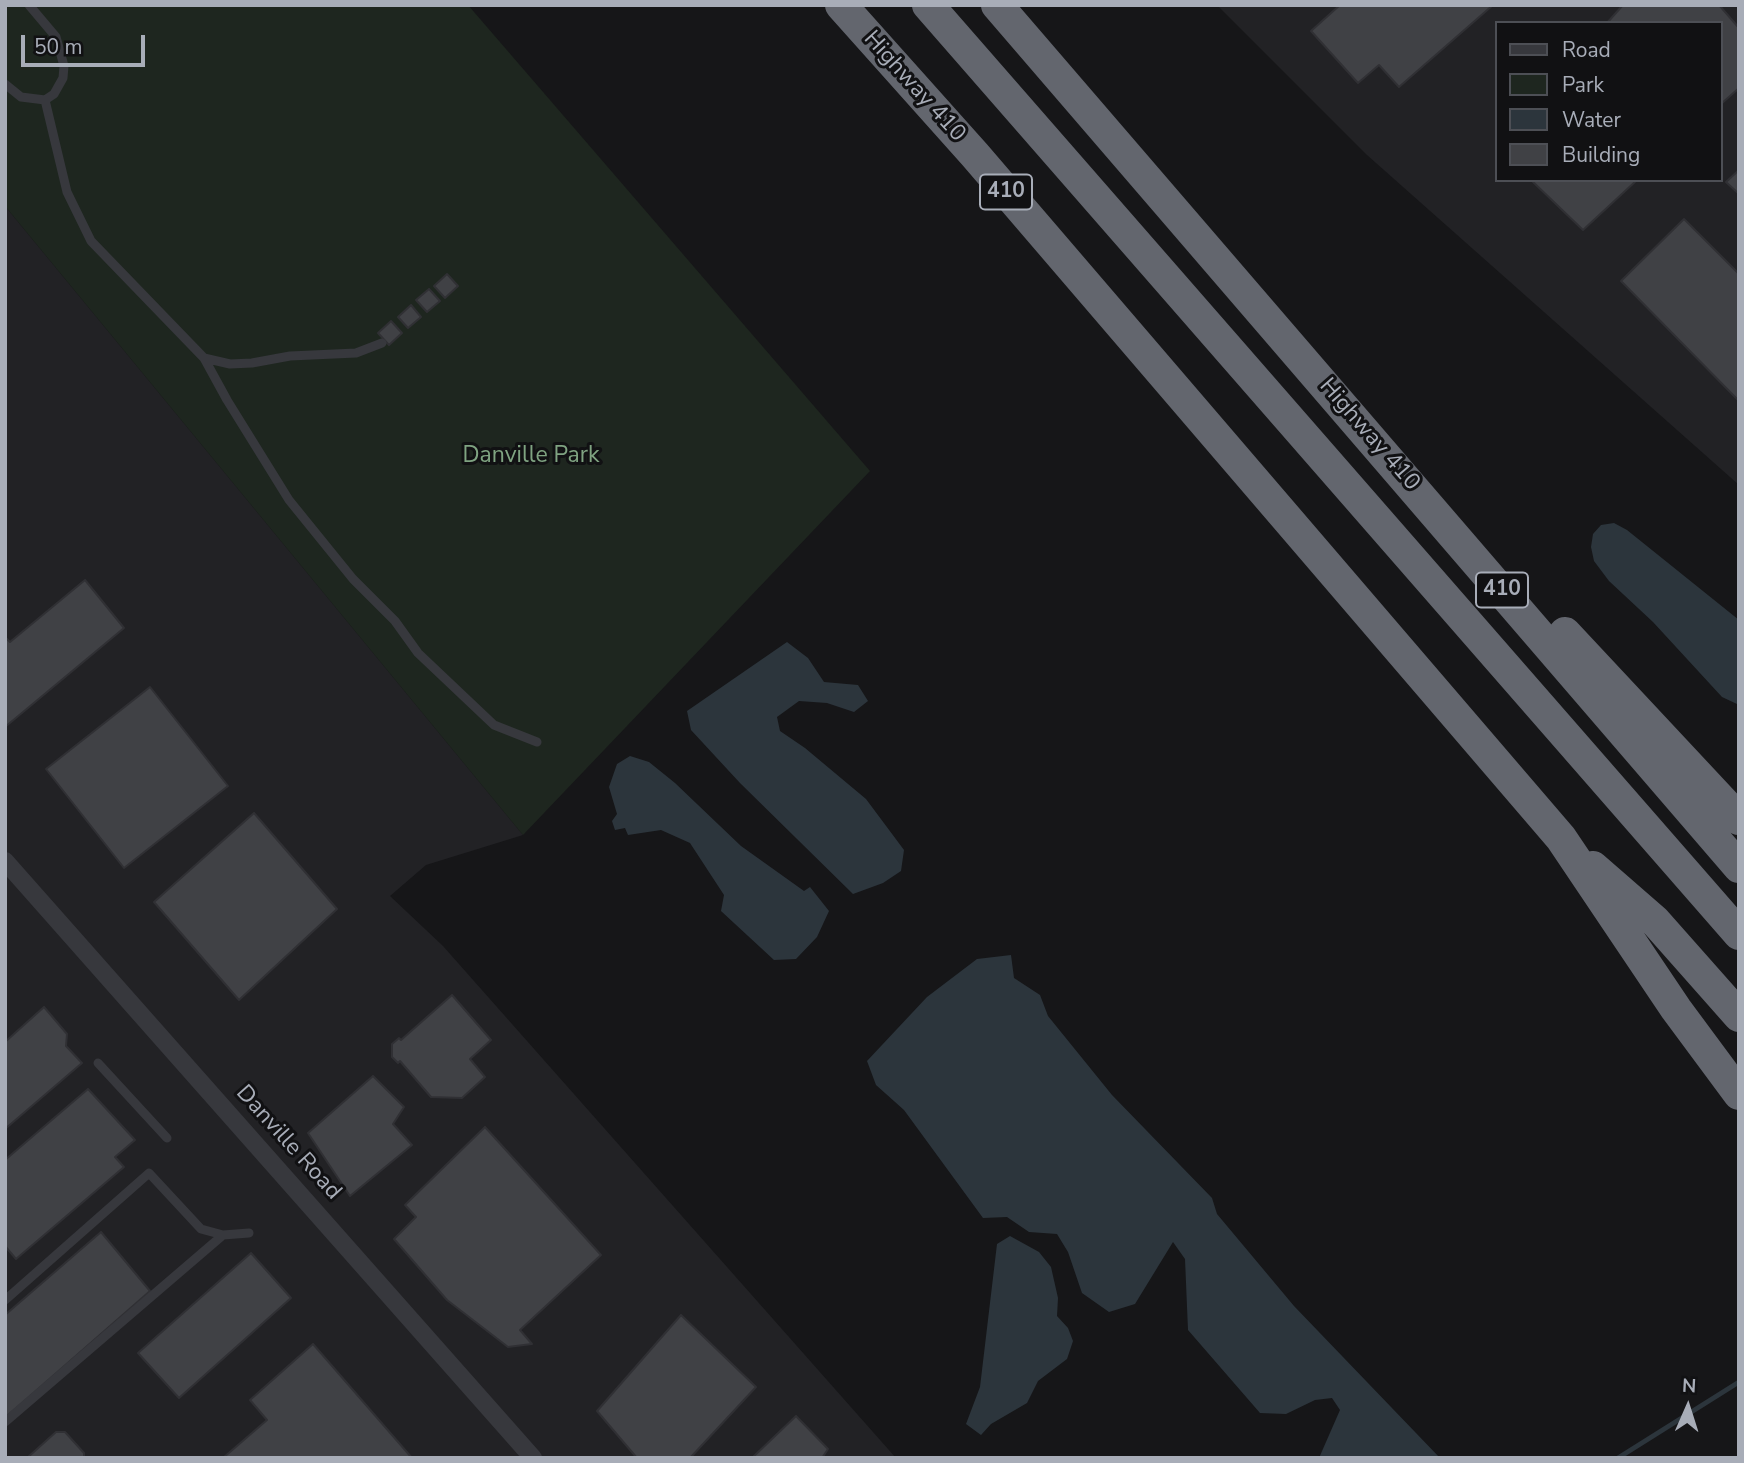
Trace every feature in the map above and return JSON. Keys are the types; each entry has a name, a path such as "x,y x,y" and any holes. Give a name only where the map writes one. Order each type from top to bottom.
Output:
{"highway":[{"name":"Highway 410","path":"841,5 975,155 1561,838"},
{"path":"928,5 1739,934"},
{"name":"Highway 410","path":"997,5 1265,313 1739,867"},
{"path":"1265,313 1739,819"},
{"path":"1561,838 1655,921 1739,1016"},
{"path":"1561,838 1668,998 1739,1094"}],"street":[{"name":"Danville Road","path":"5,861 533,1458"}],"lane":[{"path":"29,5 55,37 64,66 60,86 45,100"},
{"path":"5,84 22,97 45,100"},
{"path":"45,100 67,192 91,241 204,358 289,500 354,579 395,621 418,653 494,725 537,742"},
{"path":"204,358 230,364 252,363 290,356 356,353 382,343"},
{"path":"99,1063 167,1138"},
{"path":"5,1300 149,1173 201,1229 223,1235 249,1233"},
{"path":"5,1422 223,1235"}],"shaded area":[{"path":"1217,5 1739,5 1739,485 1367,155"},
{"path":"5,206 523,835 426,865 390,896 443,946 896,1458 5,1458"}],"green space":[{"name":"Danville Park","path":"5,5 468,5 870,471 523,835 5,206"}],"water":[{"path":"1614,523 1627,530 1739,620 1737,704 1722,697 1653,622 1609,581 1594,561 1591,547 1593,534 1601,525"},
{"path":"787,642 808,658 824,682 858,685 868,701 854,712 827,703 799,701 777,717 780,731 805,748 866,799 904,850 901,871 883,883 853,894 740,783 691,730 687,711"},
{"path":"630,756 649,762 675,783 741,846 804,891 810,887 829,911 817,937 796,959 774,960 721,911 724,895 690,843 661,830 628,835 625,828 615,830 612,821 617,814 609,787 617,764"},
{"path":"1011,955 1014,978 1040,995 1048,1016 1112,1095 1212,1198 1217,1214 1294,1306 1440,1458 1319,1458 1340,1410 1332,1398 1315,1400 1286,1414 1260,1413 1188,1330 1185,1259 1173,1242 1135,1304 1109,1312 1082,1293 1068,1252 1057,1234 1029,1232 1007,1217 983,1218 904,1110 876,1085 867,1061 927,997 977,959"},
{"path":"1010,1236 1039,1252 1051,1267 1058,1298 1057,1316 1068,1328 1073,1341 1067,1359 1038,1381 1027,1403 991,1424 981,1435 966,1424 980,1387 997,1244"}],"building":[{"path":"1340,5 1493,5 1399,87 1379,65 1358,83 1311,31"},
{"path":"1623,5 1719,5 1739,28 1739,88 1723,102 1723,21 1609,21"},
{"path":"1739,170 1739,194 1726,182"},
{"path":"1533,182 1635,182 1583,230"},
{"path":"1684,219 1739,274 1739,401 1621,281"},
{"path":"447,274 458,286 445,298 434,286"},
{"path":"429,289 440,301 427,312 416,300"},
{"path":"411,305 421,317 408,328 398,317"},
{"path":"391,321 402,333 389,345 378,333"},
{"path":"85,580 124,628 5,727 5,637 10,642"},
{"path":"150,687 228,786 124,868 46,769"},
{"path":"254,813 337,909 239,1000 154,902"},
{"path":"452,995 491,1040 470,1059 485,1077 462,1098 431,1097 400,1061 398,1063 392,1057 392,1044 399,1038 401,1040"},
{"path":"44,1007 67,1034 66,1046 82,1063 5,1129 5,1042"},
{"path":"373,1076 404,1107 393,1124 412,1145 350,1196 308,1133"},
{"path":"88,1089 135,1140 115,1157 124,1167 16,1259 5,1246 5,1160"},
{"path":"485,1127 601,1255 520,1330 532,1344 508,1347 447,1300 394,1239 416,1217 405,1205"},
{"path":"101,1232 150,1291 5,1418 5,1315"},
{"path":"251,1253 291,1298 179,1398 138,1353"},
{"path":"681,1315 756,1387 690,1458 637,1458 597,1411"},
{"path":"313,1344 412,1458 223,1458 267,1420 250,1400"},
{"path":"796,1416 828,1449 822,1458 752,1458"},
{"path":"56,1432 65,1432 84,1453 84,1458 27,1458"}],"waterway":[{"path":"1618,1458 1739,1382"}]}
